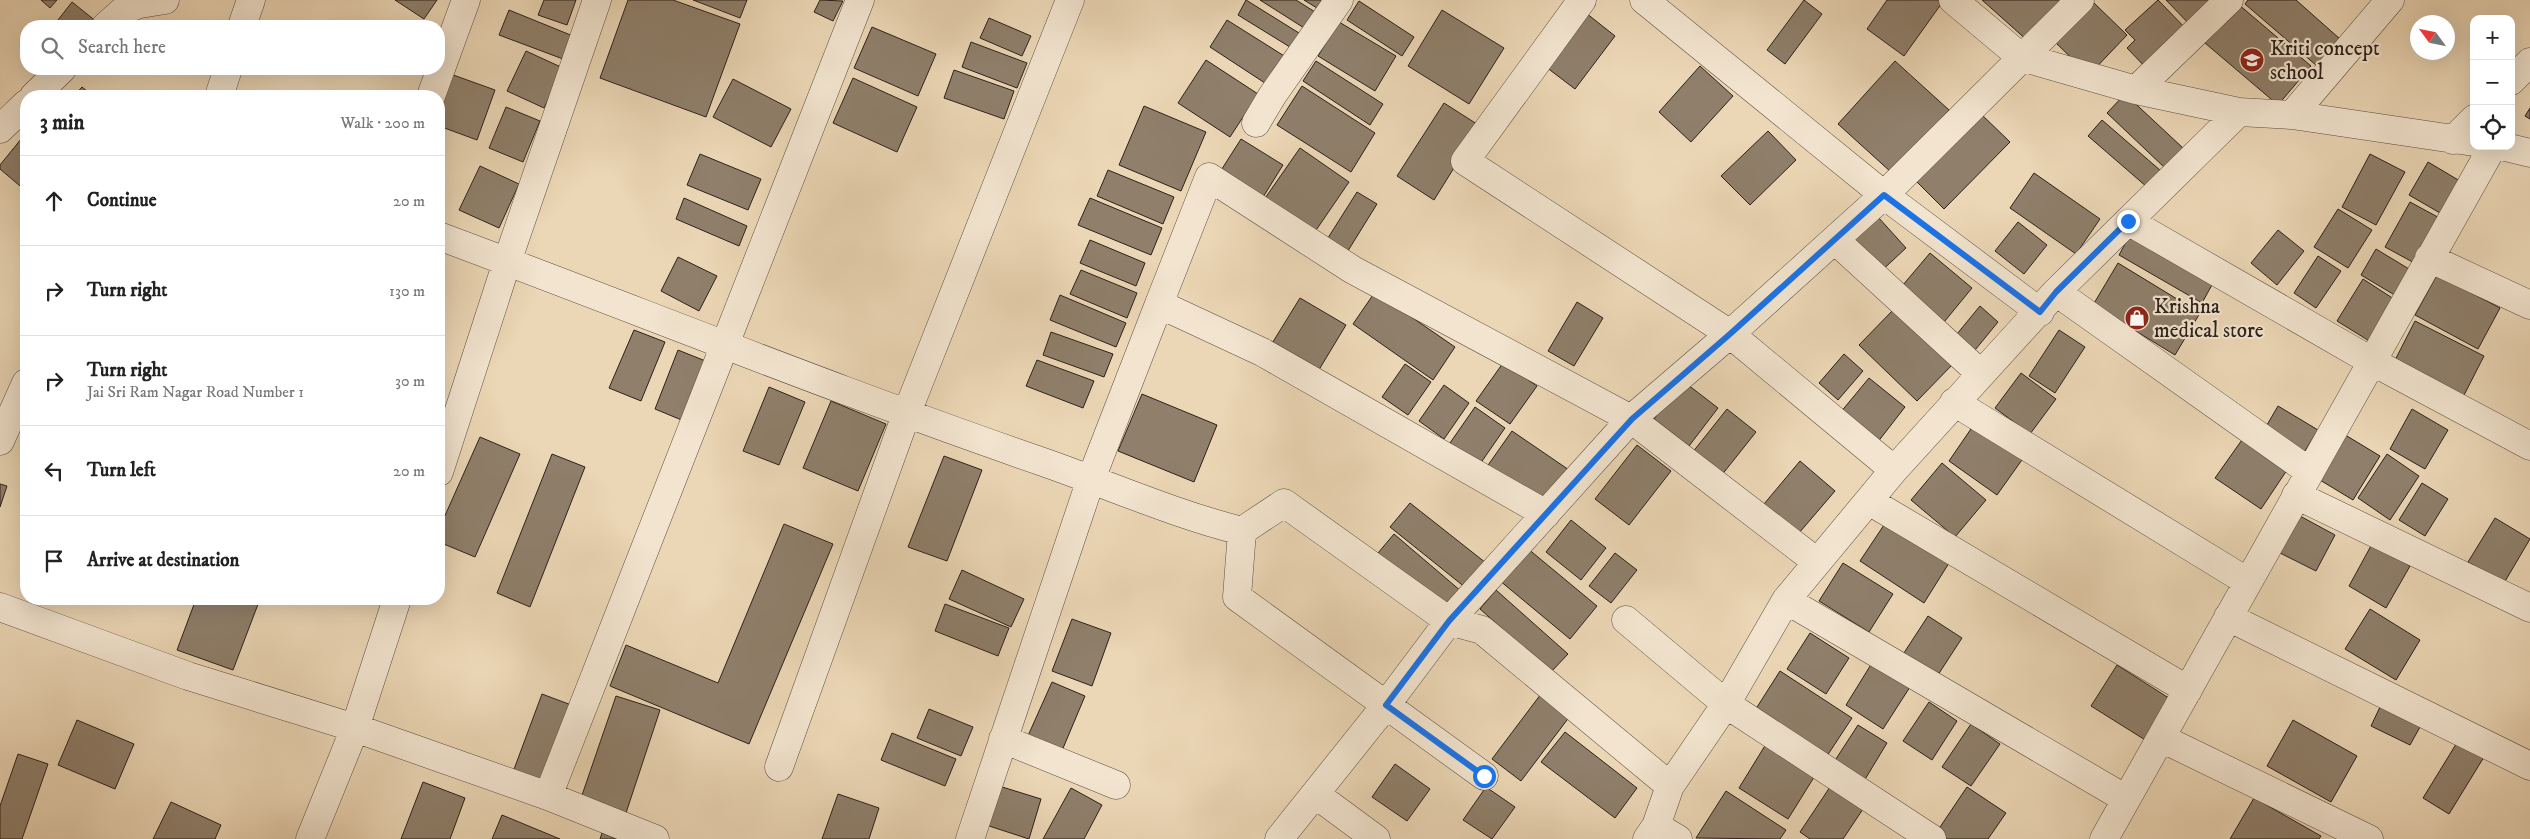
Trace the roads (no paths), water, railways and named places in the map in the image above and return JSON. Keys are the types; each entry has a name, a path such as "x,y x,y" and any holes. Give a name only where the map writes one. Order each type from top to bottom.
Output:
{"street":[{"path":"113,20 124,10 140,4 165,0"},
{"path":"244,20 251,0"},
{"path":"445,58 466,0"},
{"path":"445,453 507,262 598,0"},
{"path":"548,796 860,0"},
{"path":"779,767 906,415 1070,0"},
{"path":"1256,123 1272,96 1339,0"},
{"path":"1582,0 1465,161 1730,334 1894,470"},
{"path":"1644,0 1884,195 2310,472"},
{"path":"1953,0 2021,58 2136,90 2239,112 2292,115 2464,141 2470,128"},
{"path":"1279,839 1386,705 1449,621 1632,419 1730,334 1884,195 2080,0"},
{"path":"2136,90 2229,0"},
{"path":"2292,115 2390,0"},
{"path":"2515,77 2530,62"},
{"path":"40,90 56,75"},
{"path":"221,90 226,75"},
{"path":"433,90 439,75"},
{"path":"0,129 20,110"},
{"path":"1660,835 1670,786 1726,704 1786,600 1894,470 1954,402 2048,302 2239,112"},
{"path":"2515,149 2530,152"},
{"path":"2104,839 2491,150"},
{"path":"970,839 1091,479 1209,177 1353,270 1632,419 1818,562"},
{"path":"2128,221 2372,362 2530,446"},
{"path":"445,238 906,415 1091,479 1205,522 1242,531 1284,503 1449,621 1482,630 1670,786"},
{"path":"1835,240 1981,374"},
{"path":"2429,258 2530,306"},
{"path":"1159,304 1262,352 1546,514"},
{"path":"0,441 20,396"},
{"path":"1954,402 2248,582"},
{"path":"2296,495 2530,608"},
{"path":"1869,500 2188,690"},
{"path":"1242,531 1237,597 1484,776"},
{"path":"1786,600 2126,799"},
{"path":"310,839 356,728 396,605"},
{"path":"0,607 188,676 356,728 548,796 655,839"},
{"path":"2228,617 2530,766"},
{"path":"1626,620 1726,704 1932,839"},
{"path":"2160,738 2369,839"},
{"path":"1003,739 1116,786"},
{"path":"1316,794 1376,839"}],"place":[{"name":"Kriti concept school","path":"2252,60"},
{"name":"Krishna medical store","path":"2137,318"}]}
